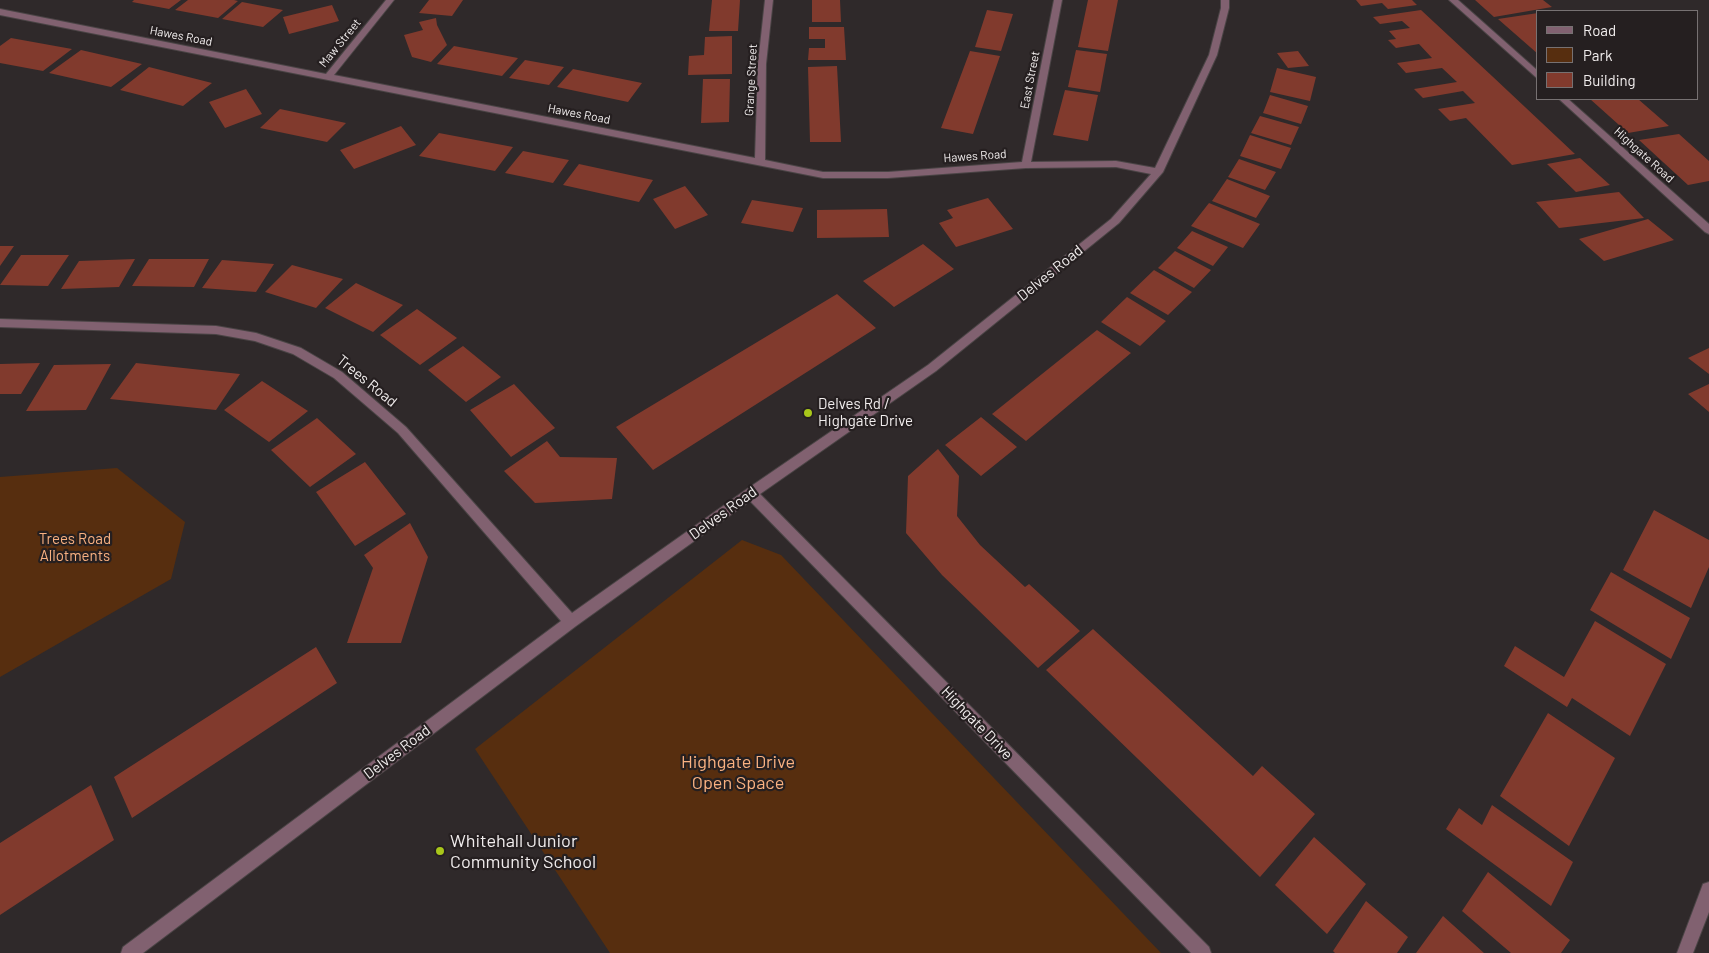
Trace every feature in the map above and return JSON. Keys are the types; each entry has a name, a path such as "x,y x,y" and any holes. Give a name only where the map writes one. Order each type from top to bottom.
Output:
{"street":[{"name":"Maw Street","path":"327,78 390,0"},
{"name":"Grange Street","path":"760,162 762,64 769,0"},
{"name":"East Street","path":"1026,165 1058,0"},
{"name":"Delves Road","path":"129,953 571,622 751,493 932,368 1115,221 1158,172 1212,55 1225,8 1225,0"},
{"path":"1453,0 1536,74"},
{"name":"Hawes Road","path":"0,12 823,175 888,175 1026,165 1116,164 1158,172"},
{"name":"Highgate Road","path":"1564,100 1709,230"},
{"name":"Trees Road","path":"0,323 216,330 256,337 297,351 338,375 402,430 571,622"},
{"name":"Highgate Drive","path":"751,493 1203,953"},
{"path":"1685,953 1709,890"}],"green space":[{"name":"Trees Road Allotments","path":"117,468 185,522 171,579 0,677 0,477"},
{"name":"Highgate Drive Open Space","path":"742,540 781,555 1161,953 610,953 475,749"}],"building":[{"path":"134,0 181,0 169,9 132,2"},
{"path":"188,0 238,1 218,18 175,10"},
{"path":"429,0 463,0 452,16 419,13"},
{"path":"712,0 740,0 738,31 709,31"},
{"path":"812,0 840,0 841,22 812,22"},
{"path":"1088,0 1118,0 1108,51 1078,47"},
{"path":"1356,0 1412,0 1417,5 1388,9 1382,3 1361,6"},
{"path":"1475,0 1543,0 1552,7 1494,17"},
{"path":"242,2 283,10 263,27 222,19"},
{"path":"332,5 339,21 289,34 283,17"},
{"path":"987,10 1013,14 1001,51 975,47"},
{"path":"1421,10 1575,154 1512,165 1466,118 1450,121 1438,109 1475,103 1463,91 1423,98 1414,89 1457,82 1442,68 1406,73 1397,63 1432,58 1419,44 1396,48 1388,40 1396,39 1389,31 1410,28 1402,21 1380,24 1373,17"},
{"path":"1536,13 1536,52 1498,19"},
{"path":"436,18 437,25 447,45 431,62 412,57 404,35 423,30 419,22"},
{"path":"809,27 844,27 846,60 808,60 809,48 825,48 825,39 809,39"},
{"path":"732,36 732,74 688,75 689,56 704,55 705,37"},
{"path":"11,38 72,49 43,71 0,63 0,46"},
{"path":"454,46 518,58 502,76 437,64"},
{"path":"81,50 142,64 111,87 49,73"},
{"path":"1076,50 1107,54 1100,92 1068,87"},
{"path":"970,51 1000,56 973,134 941,128"},
{"path":"1298,51 1309,66 1288,68 1277,53"},
{"path":"525,60 564,67 549,85 509,78"},
{"path":"837,66 841,142 810,142 808,67"},
{"path":"149,67 212,83 183,106 120,90"},
{"path":"1277,68 1316,77 1310,101 1270,92"},
{"path":"573,69 642,83 628,102 557,87"},
{"path":"703,79 730,79 729,122 701,123"},
{"path":"246,89 262,114 225,128 209,102"},
{"path":"1065,90 1098,95 1088,141 1053,135"},
{"path":"1270,95 1308,106 1301,124 1263,113"},
{"path":"1591,100 1639,100 1669,126 1628,133"},
{"path":"280,109 346,123 327,142 260,128"},
{"path":"1260,116 1299,127 1291,145 1251,133"},
{"path":"401,126 416,145 354,169 340,150"},
{"path":"439,133 513,147 495,171 419,156"},
{"path":"1679,134 1709,161 1709,181 1688,185 1639,140"},
{"path":"1250,135 1291,148 1281,169 1240,156"},
{"path":"523,151 569,160 553,183 505,173"},
{"path":"1580,158 1610,185 1576,192 1547,164"},
{"path":"1239,159 1276,172 1265,190 1228,177"},
{"path":"579,164 653,180 639,202 563,185"},
{"path":"1227,179 1270,196 1256,218 1212,201"},
{"path":"685,186 708,215 675,229 653,199"},
{"path":"1619,192 1644,218 1559,228 1536,202"},
{"path":"988,198 1013,229 956,247 939,223 953,218 947,210"},
{"path":"752,200 803,208 793,232 741,223"},
{"path":"1209,203 1260,224 1243,248 1191,226"},
{"path":"887,209 889,237 817,238 817,210"},
{"path":"1648,219 1674,240 1604,261 1579,239"},
{"path":"1192,231 1228,247 1213,266 1177,248"},
{"path":"923,244 954,269 894,307 863,281"},
{"path":"0,246 14,246 0,266"},
{"path":"1175,251 1211,270 1194,288 1158,268"},
{"path":"21,255 69,255 48,286 0,285"},
{"path":"135,259 119,287 61,289 79,261"},
{"path":"149,259 209,259 194,287 132,286"},
{"path":"222,260 274,264 256,292 202,288"},
{"path":"292,265 343,279 316,308 265,292"},
{"path":"1154,270 1192,292 1168,315 1130,293"},
{"path":"356,283 403,305 373,332 325,308"},
{"path":"837,294 876,328 653,470 616,427"},
{"path":"1127,297 1166,321 1140,346 1101,322"},
{"path":"417,309 457,338 420,365 380,335"},
{"path":"1097,330 1131,353 1026,441 992,414"},
{"path":"463,346 501,377 466,402 428,370"},
{"path":"1709,348 1709,374 1688,358"},
{"path":"40,363 21,394 0,394 0,364"},
{"path":"136,363 240,374 216,410 110,399"},
{"path":"111,364 86,410 26,411 54,365"},
{"path":"262,381 308,411 269,442 224,410"},
{"path":"514,384 555,428 511,457 470,410"},
{"path":"1709,384 1709,412 1688,394"},
{"path":"981,417 1017,447 981,476 945,445"},
{"path":"317,418 356,454 310,487 271,450"},
{"path":"547,441 560,457 617,458 612,499 535,503 504,471"},
{"path":"938,449 959,476 957,516 980,545 1025,587 1029,584 1080,631 1038,668 942,575 906,533 908,476"},
{"path":"365,462 406,514 355,546 316,492"},
{"path":"1654,510 1709,540 1709,567 1691,608 1623,570"},
{"path":"410,523 428,557 401,643 347,643 373,568 364,555"},
{"path":"1611,572 1690,618 1671,659 1590,610"},
{"path":"1595,621 1666,664 1630,736 1572,698 1567,707 1504,666 1515,646 1564,677"},
{"path":"1093,629 1253,776 1262,766 1315,814 1260,877 1046,670"},
{"path":"316,647 337,683 132,818 114,777"},
{"path":"1548,713 1615,758 1569,846 1500,796"},
{"path":"91,785 114,840 0,915 0,843"},
{"path":"1492,805 1573,862 1551,906 1446,829 1459,808 1482,825"},
{"path":"1314,837 1366,884 1327,934 1275,885"},
{"path":"1488,872 1570,940 1561,953 1511,953 1462,911"},
{"path":"1366,901 1408,937 1397,953 1335,953 1333,951"},
{"path":"1443,916 1484,953 1416,953"}],"place":[{"name":"Delves Rd / Highgate Drive","path":"808,413"},
{"name":"Whitehall Junior Community School","path":"440,851"}]}
